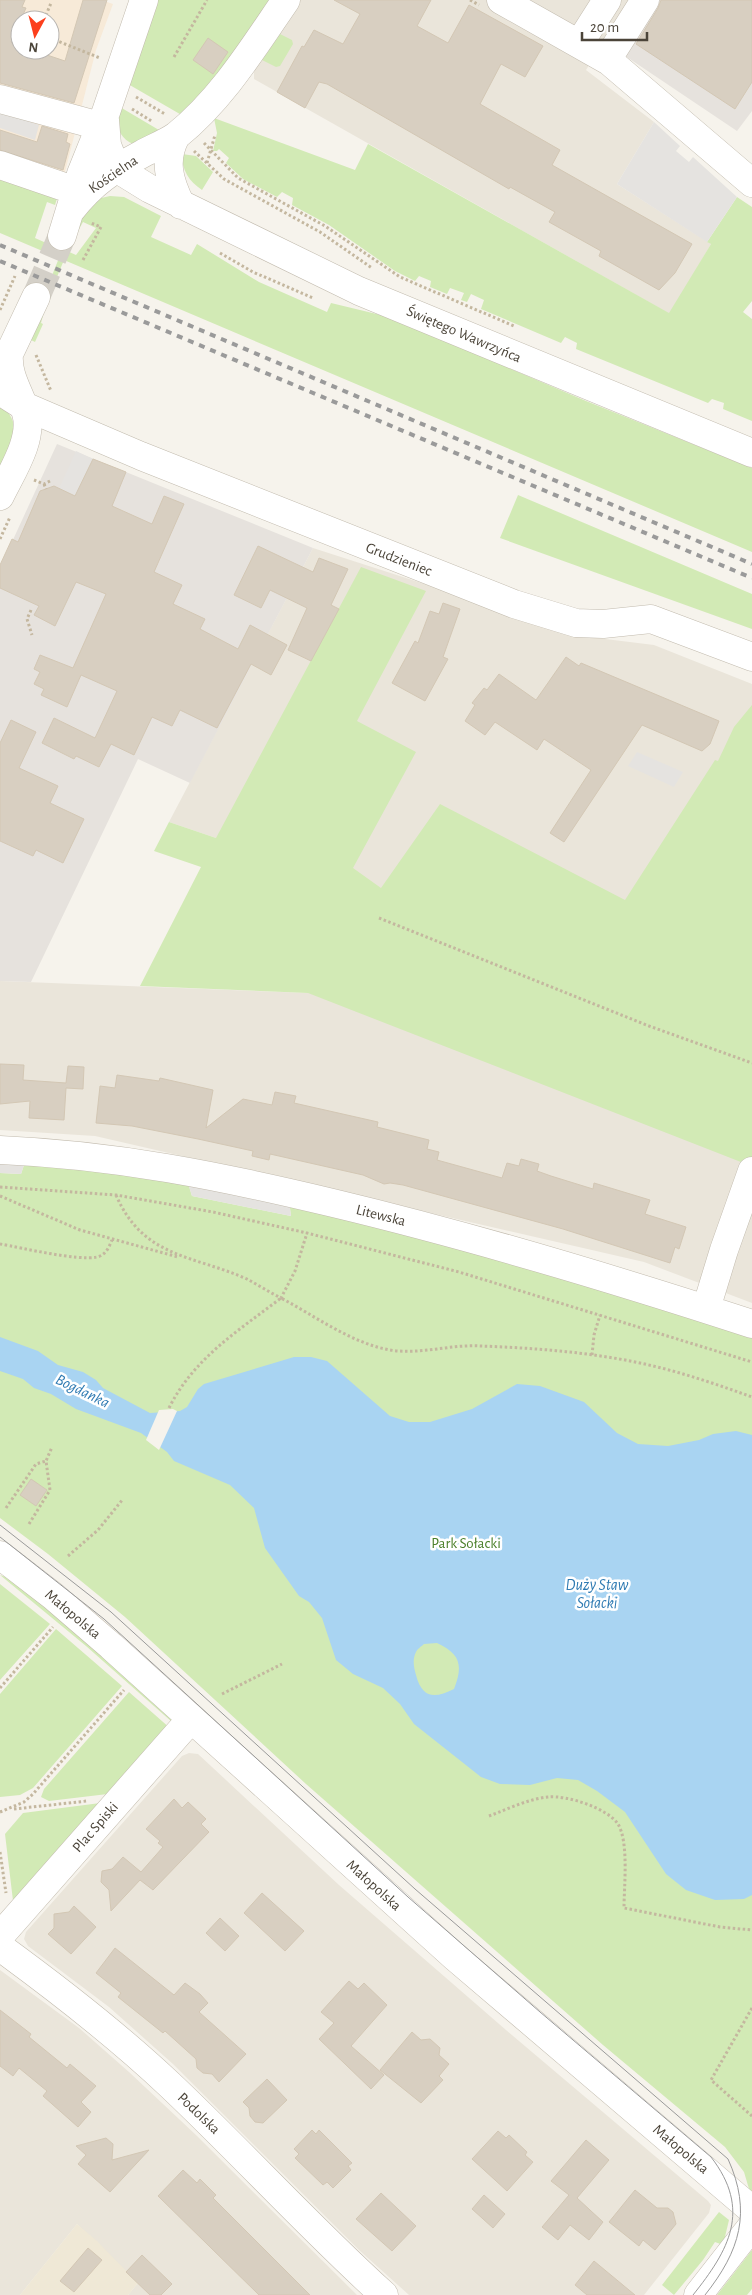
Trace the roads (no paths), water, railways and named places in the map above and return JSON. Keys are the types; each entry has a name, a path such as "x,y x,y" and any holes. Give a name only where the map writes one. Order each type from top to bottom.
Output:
{"street":[{"name":"Kościelna","path":"78,199 144,0"},
{"name":"Kościelna","path":"78,199 94,183 181,131 232,80 286,0"},
{"path":"501,0 607,60 752,182"},
{"path":"579,44 607,0"},
{"path":"607,60 645,0"},
{"path":"0,99 107,108 107,145 128,162 78,199 62,236"},
{"path":"181,131 171,145 168,163 174,190 181,205"},
{"name":"Świętego Wawrzyńca","path":"128,162 181,205 359,291 752,453"},
{"path":"0,165 78,199"},
{"path":"24,443 27,419 11,398 13,383 8,361 5,358 36,297"},
{"name":"Grudzieniec","path":"11,398 224,490 514,604 576,623 603,624 651,619 752,657"},
{"path":"0,496 24,443 40,424 56,419"},
{"name":"Litewska","path":"0,1150 95,1156 146,1163 273,1189 463,1236 752,1324"},
{"path":"706,1309 724,1250 752,1171"},
{"name":"Małopolska","path":"0,1555 53,1596 104,1640 454,1956 752,2210"},
{"name":"Plac Spiski","path":"0,1936 191,1719"},
{"name":"Podolska","path":"0,1947 67,1997 169,2084 344,2259 384,2295"},
{"path":"698,2295 752,2226"}],"water":[{"name":"Duży Staw Sołacki","path":"0,1337 38,1351 58,1365 83,1372 96,1380 103,1388 150,1413 180,1411 187,1407 198,1389 204,1384 294,1357 311,1357 327,1361 390,1416 409,1422 430,1422 472,1409 517,1384 540,1386 584,1402 617,1433 638,1444 668,1446 699,1440 713,1434 736,1431 752,1435 752,1895 744,1899 715,1900 686,1890 666,1874 625,1812 597,1791 578,1780 557,1778 530,1785 500,1784 481,1777 414,1724 400,1704 383,1688 353,1674 336,1660 322,1618 309,1602 299,1596 265,1548 254,1508 230,1485 174,1461 167,1452 141,1433 76,1409 51,1394 34,1388 23,1379 0,1371","holes":["437,1643 455,1656 458,1662 459,1674 457,1681 454,1689 440,1694 430,1694 425,1692 419,1683 414,1667 415,1655 417,1650 424,1644"]}],"tunnel":[{"path":"36,297 62,236"}],"tram line":[{"path":"0,1525 111,1612 415,1889 728,2159 739,2196 739,2230 727,2263 705,2295"},
{"path":"0,1537 104,1619 408,1897 711,2157 723,2176 731,2195 733,2212 731,2229 717,2262 693,2295"}],"railway":[{"path":"0,245 752,564"},
{"path":"0,261 752,578"}],"water label":[{"name":"Bogdanka","path":"83,1390"}],"park label":[{"name":"Park Sołacki","path":"466,1543"}]}
